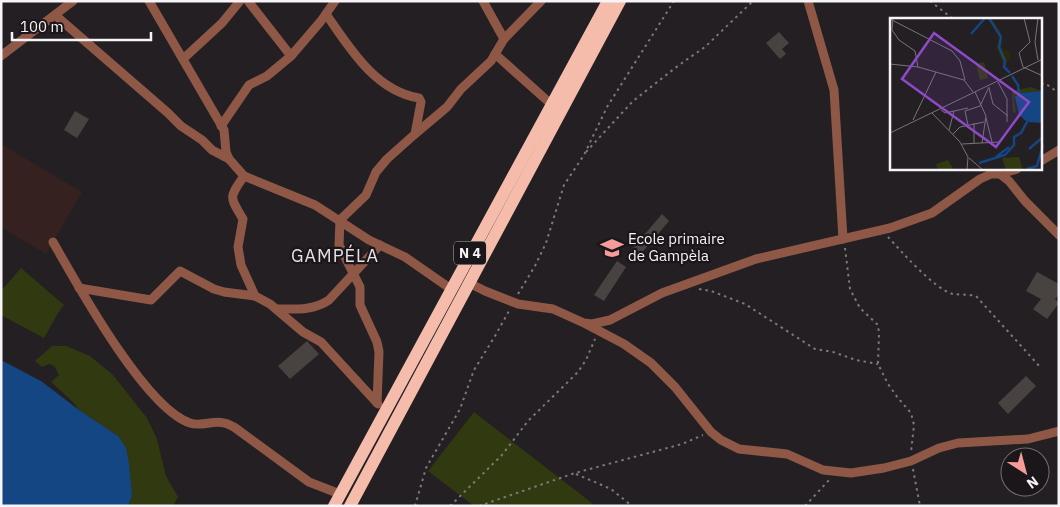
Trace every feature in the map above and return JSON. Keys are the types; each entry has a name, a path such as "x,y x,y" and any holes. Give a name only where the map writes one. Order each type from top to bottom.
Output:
{"highway":[{"name":"N 4","path":"337,500 382,407 451,289 608,1"},
{"name":"N 4","path":"350,506 620,1"}],"street":[{"path":"1,56 73,1"},
{"path":"148,1 222,126 229,160"},
{"path":"183,59 222,23 240,1"},
{"path":"248,1 291,56"},
{"path":"222,126 250,85 267,76 291,56 335,1"},
{"path":"484,1 504,39"},
{"path":"382,407 379,352 360,305 360,287 339,245 340,220 366,195 376,172 387,159 447,108 461,89 492,61 504,39 541,1"},
{"path":"808,1 834,90 843,239"},
{"path":"326,14 356,56 380,79 397,91 419,98 421,102 416,134"},
{"path":"54,16 181,126 202,140 212,150 229,160 244,176 315,205 369,240 405,257 451,289"},
{"path":"495,54 552,104"},
{"path":"1042,160 1059,150"},
{"path":"584,323 592,324 610,320 662,293 756,259 881,230 932,213 980,178 1014,170"},
{"path":"1000,174 1009,181 1025,202 1059,235"},
{"path":"244,176 231,194 232,201 243,219 238,247 241,265 255,296"},
{"path":"53,242 79,288 124,358 155,396 175,415 190,423 201,425 223,422 234,427 308,482 337,500"},
{"path":"276,309 321,306 329,300 380,245"},
{"path":"79,288 151,300 180,270 224,292 255,296 276,309 303,332 321,342 382,407"},
{"path":"469,283 513,302 553,309 624,344 651,364 675,387 711,432 721,440 739,449 787,454 822,470 851,473 884,468 958,443 1028,439 1059,431"}],"path":[{"path":"415,506 426,468 460,409 474,370 535,266 546,243 564,185 584,155 607,107 674,1"},
{"path":"584,155 633,101 705,47 753,1"},
{"path":"930,1 952,18"},
{"path":"1042,84 1046,84 1059,93"},
{"path":"881,230 937,286 952,294 976,296 1042,368"},
{"path":"843,239 850,289 860,308 878,325 878,364 888,384 911,413 914,425 912,460 920,506"},
{"path":"679,287 711,291 745,304 815,349 878,364"},
{"path":"450,506 502,455 528,421 578,372 586,360 599,331"},
{"path":"479,506 575,473 682,444 711,432"},
{"path":"805,506 836,472"},
{"path":"575,473 611,489 632,506"}],"shaded area":[{"path":"1,144 82,192 46,254 1,227"}],"green space":[{"path":"21,268 64,305 44,338 1,315 1,291"},
{"path":"52,346 66,346 90,356 113,375 147,418 157,439 166,476 178,497 173,506 128,506 132,496 118,436 79,410 51,382 59,375 54,366 49,364 42,367 35,361"},
{"path":"474,412 592,503 590,506 474,506 428,471"}],"water":[{"path":"1,360 41,381 79,410 118,436 126,448 129,464 132,496 128,506 1,506"}],"building":[{"path":"779,32 789,43 782,49 786,54 780,59 766,43"},
{"path":"75,111 89,119 77,138 64,130"},
{"path":"662,214 669,221 640,255 632,249"},
{"path":"617,261 626,267 604,301 594,295"},
{"path":"1037,272 1059,284 1059,295 1055,299 1059,303 1047,319 1033,309 1041,299 1026,291"},
{"path":"307,341 319,354 290,379 278,366"},
{"path":"1026,376 1036,386 1008,414 998,403"}],"place":[{"name":"Ecole primaire de Gampèla","path":"612,248"}],"district":[{"name":"GAMPÉLA","path":"335,256"}]}
